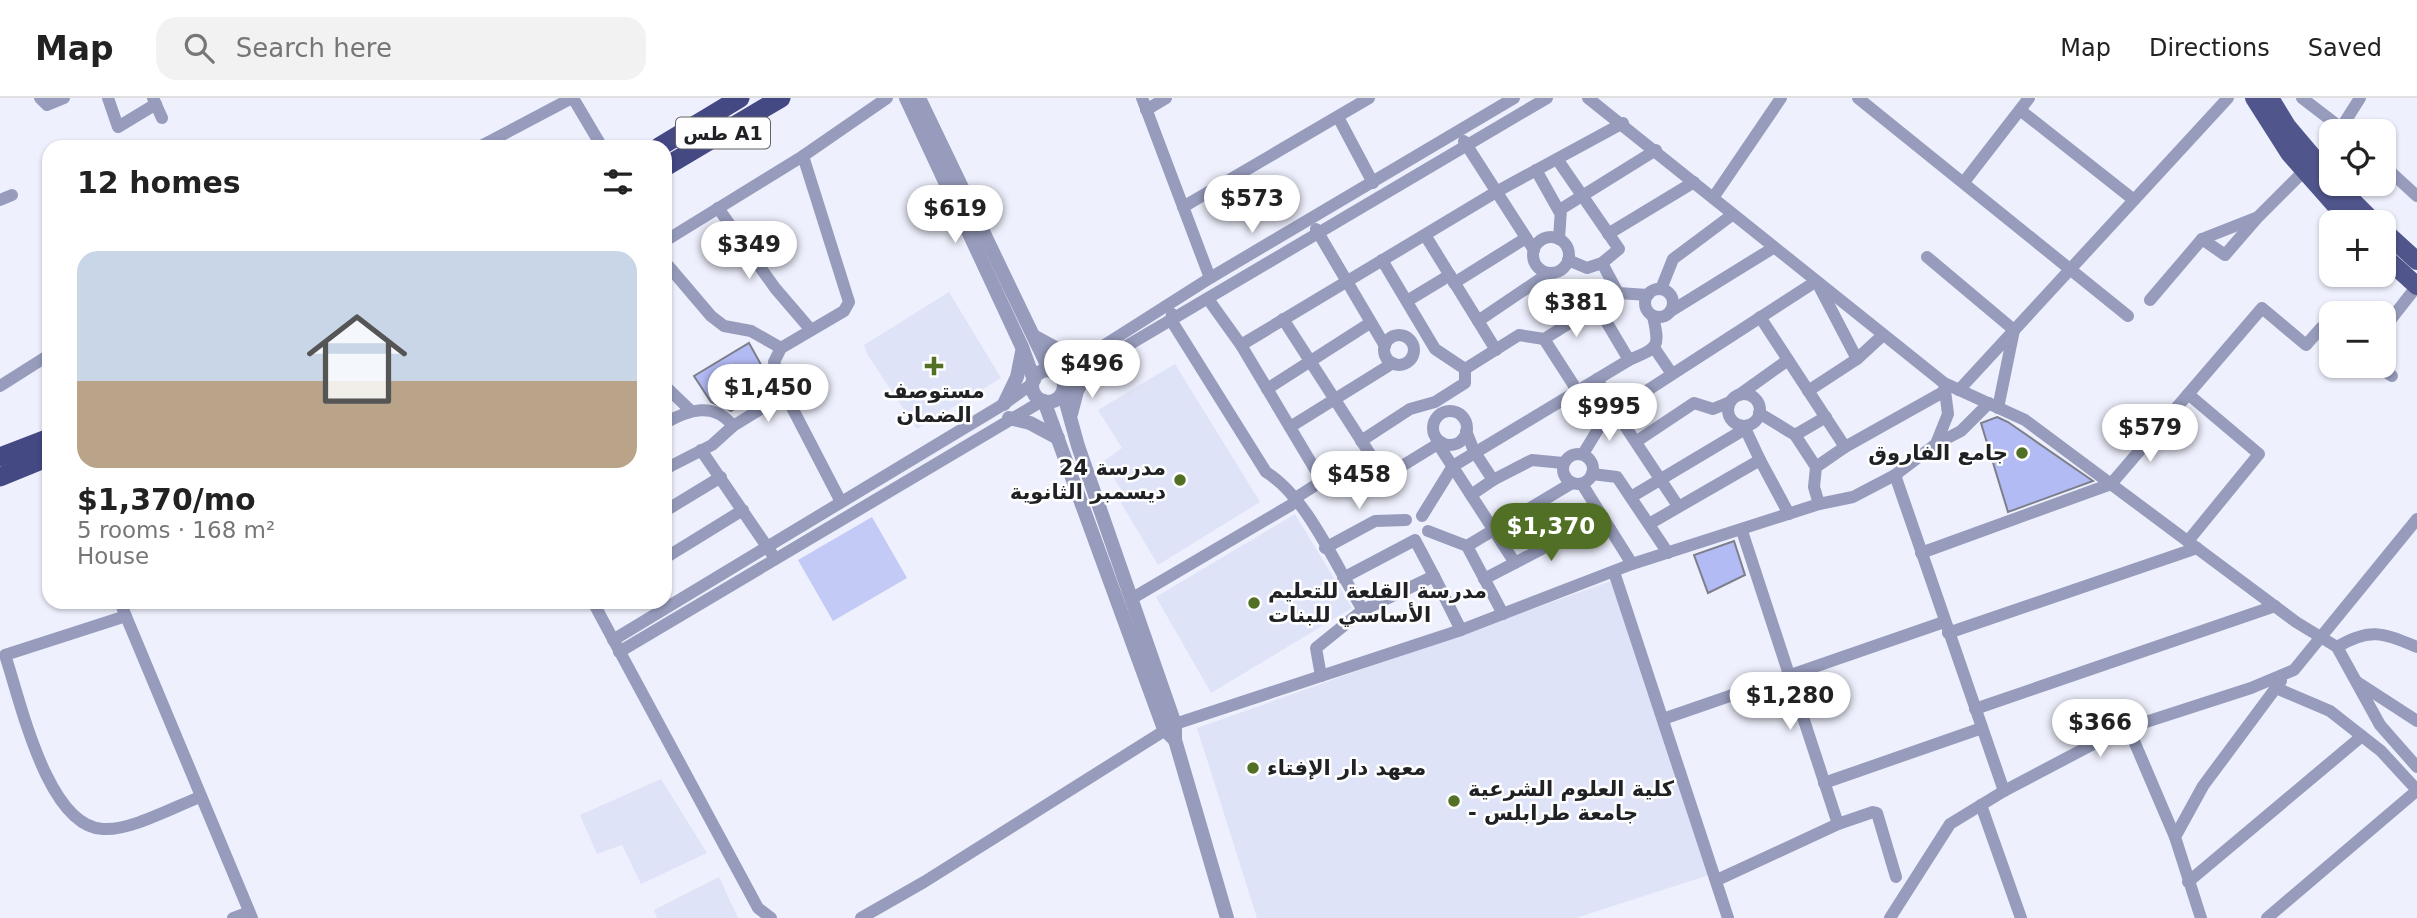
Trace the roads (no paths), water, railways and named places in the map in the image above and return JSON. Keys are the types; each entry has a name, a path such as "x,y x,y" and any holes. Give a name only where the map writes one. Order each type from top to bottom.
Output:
{"highway":[{"name":"طس A1","path":"671,140 740,98"},
{"name":"طس A1","path":"672,163 781,98"},
{"path":"0,457 42,441"},
{"path":"0,477 42,460"}],"main road":[{"path":"2254,98 2270,127 2339,210"},
{"path":"2270,98 2287,126 2319,162"},
{"path":"2349,196 2363,210"},
{"path":"2396,243 2417,261"},
{"path":"2396,267 2417,286"}],"street":[{"path":"40,98 47,105 64,98"},
{"path":"108,98 118,127 155,101 163,118"},
{"path":"492,140 572,98 598,140"},
{"path":"672,237 803,156 887,98"},
{"path":"906,98 1022,347 1033,381 1034,394 1043,401 1158,691"},
{"path":"919,98 1051,371 1060,376 1071,422 1131,599 1227,918"},
{"path":"1167,98 1144,104 1210,278"},
{"path":"1183,207 1338,117 1354,102 1370,98"},
{"path":"771,552 922,470 1006,411 1041,373 1085,355 1514,98"},
{"path":"616,646 749,566 841,502 915,458 1006,411 1053,401 1088,370 1547,98"},
{"path":"1588,98 1623,123 1945,387 1959,390 2025,420 2275,606 2319,638 2337,647 2380,725 2417,767"},
{"path":"1713,198 1781,98"},
{"path":"1858,98 2129,316"},
{"path":"1964,182 2029,98"},
{"path":"1959,390 2228,98"},
{"path":"2302,98 2330,119"},
{"path":"2348,119 2360,98"},
{"path":"2020,110 2134,200"},
{"path":"1338,117 1373,183"},
{"path":"1241,345 1496,192 1623,123"},
{"path":"1459,131 1534,250 1534,263 1549,273"},
{"path":"1559,211 1656,150"},
{"path":"803,156 849,308 781,348 774,362 785,394 841,502"},
{"path":"1556,159 1619,251 1602,263 1584,269 1568,260"},
{"path":"1478,321 1549,273 1561,270 1568,260 1568,248 1559,239 1559,211 1536,170"},
{"path":"2202,239 2225,255 2304,171"},
{"path":"2396,177 2417,196"},
{"path":"1608,234 1694,183"},
{"path":"718,208 768,278 811,330"},
{"path":"1465,369 1519,335 1544,340 1618,293 1648,295 1661,289 1673,258 1732,215"},
{"path":"2150,300 2202,239 2258,217"},
{"path":"1310,220 1385,346 1386,356 1393,363"},
{"path":"1425,235 1496,350"},
{"path":"1407,301 1526,238"},
{"path":"1534,250 1541,240 1559,239"},
{"path":"1653,316 1663,317 1773,248"},
{"path":"1927,257 2014,330"},
{"path":"1382,260 1436,350 1465,369"},
{"path":"1602,263 1618,293"},
{"path":"672,270 711,316 724,326 751,331 781,348"},
{"path":"1583,454 1600,425 1672,374 1816,283"},
{"path":"1816,283 1857,359"},
{"path":"2396,313 2417,286"},
{"path":"1661,289 1672,297 1671,311"},
{"path":"1422,516 1453,466 1629,360 1655,349 1659,341 1653,316 1645,304 1648,295"},
{"path":"1208,299 1241,345 1322,481"},
{"path":"1175,300 1171,320 1266,472 1279,478 1297,497 1363,610"},
{"path":"1597,306 1629,360"},
{"path":"1921,552 2111,484 2263,308 2305,345 2319,330"},
{"path":"1760,317 1845,447"},
{"path":"1283,319 1377,465"},
{"path":"1267,389 1370,323"},
{"path":"861,918 924,882 1170,727 1461,630 1632,564 1742,531 1819,504 1853,497 1895,475 1936,444 1961,431 1993,405 2014,330"},
{"path":"1290,427 1393,363 1408,362 1414,354 1413,345 1408,338 1399,335 1390,338 1385,346"},
{"path":"1808,391 1857,359 1882,335"},
{"path":"1035,337 1059,350 1085,355"},
{"path":"1544,340 1600,425"},
{"path":"1006,411 1017,377 1022,347"},
{"path":"1655,349 1672,374"},
{"path":"0,386 42,359"},
{"path":"1637,441 1694,402 1713,409 1735,399 1788,360"},
{"path":"1465,369 1465,383 1438,408 1433,426 1434,435 1515,563"},
{"path":"1071,422 1074,401 1088,370"},
{"path":"1597,379 1678,506"},
{"path":"1936,444 1948,414 1945,387"},
{"path":"1816,467 1945,387"},
{"path":"672,393 689,410"},
{"path":"672,465 701,450 733,426 785,394"},
{"path":"1663,719 2192,545 2259,454 2188,394"},
{"path":"1631,497 1754,423 1759,413 1755,398 1735,399"},
{"path":"1735,399 1730,418 1744,428 1789,514"},
{"path":"1361,441 1410,409 1438,408 1450,411 1459,414 1465,421 1474,451 1493,480"},
{"path":"672,419 689,410 714,411 733,426"},
{"path":"1006,411 1058,438"},
{"path":"1759,413 1795,435 1816,467 1814,487 1819,504"},
{"path":"1795,435 1826,417"},
{"path":"1131,599 1291,505 1297,497 1322,481 1377,465 1402,466 1439,443 1450,445 1459,442 1466,431"},
{"path":"701,450 771,552"},
{"path":"1471,495 1532,460 1563,463 1574,454 1583,454 1591,460 1592,474"},
{"path":"915,458 922,470"},
{"path":"1649,524 1760,460"},
{"path":"1563,463 1563,473 1577,484 1603,517 1632,564"},
{"path":"1467,546 1592,474 1617,477 1668,553"},
{"path":"1895,475 2004,791"},
{"path":"672,507 721,477"},
{"path":"672,554 743,510"},
{"path":"1325,548 1375,521 1406,520 1413,515 1422,516 1428,522 1428,531 1423,538 1343,578"},
{"path":"1485,579 1603,517"},
{"path":"2175,837 2203,786 2285,676 2305,660 2319,638 2417,519"},
{"path":"1406,520 1405,532 1415,540 1461,630"},
{"path":"1428,531 1467,546 1503,614"},
{"path":"1742,531 1838,824"},
{"path":"1614,572 1728,918"},
{"path":"1321,676 1316,648 1363,610 1434,576"},
{"path":"1975,709 2275,606"},
{"path":"123,609 251,915 233,918"},
{"path":"598,609 759,913 771,918"},
{"path":"126,616 5,655 47,777 71,814 88,826 104,830 128,825 200,797"},
{"path":"2337,647 2359,634 2390,636 2417,647"},
{"path":"1890,918 1950,824 1981,805 2128,727 2285,676"},
{"path":"2356,682 2417,721"},
{"path":"2266,918 2414,793 2413,784 2362,736 2330,711 2276,688"},
{"path":"2128,727 2175,837 2201,918"},
{"path":"1824,783 1982,728"},
{"path":"2189,882 2362,736"},
{"path":"1981,805 2021,918"},
{"path":"1717,880 1838,824 1877,813 1896,877"}],"place":[{"name":"مستوصف الضمان","path":"934,366"},
{"name":"جامع الفاروق","path":"2022,453"},
{"name":"مدرسة 24 ديسمبر الثانوية","path":"1180,480"},
{"name":"مدرسة القلعة للتعليم الأساسي للبنات","path":"1254,603"},
{"name":"معهد دار الإفتاء","path":"1253,768"},
{"name":"كلية العلوم الشرعية - جامعة طرابلس","path":"1454,801"}]}
